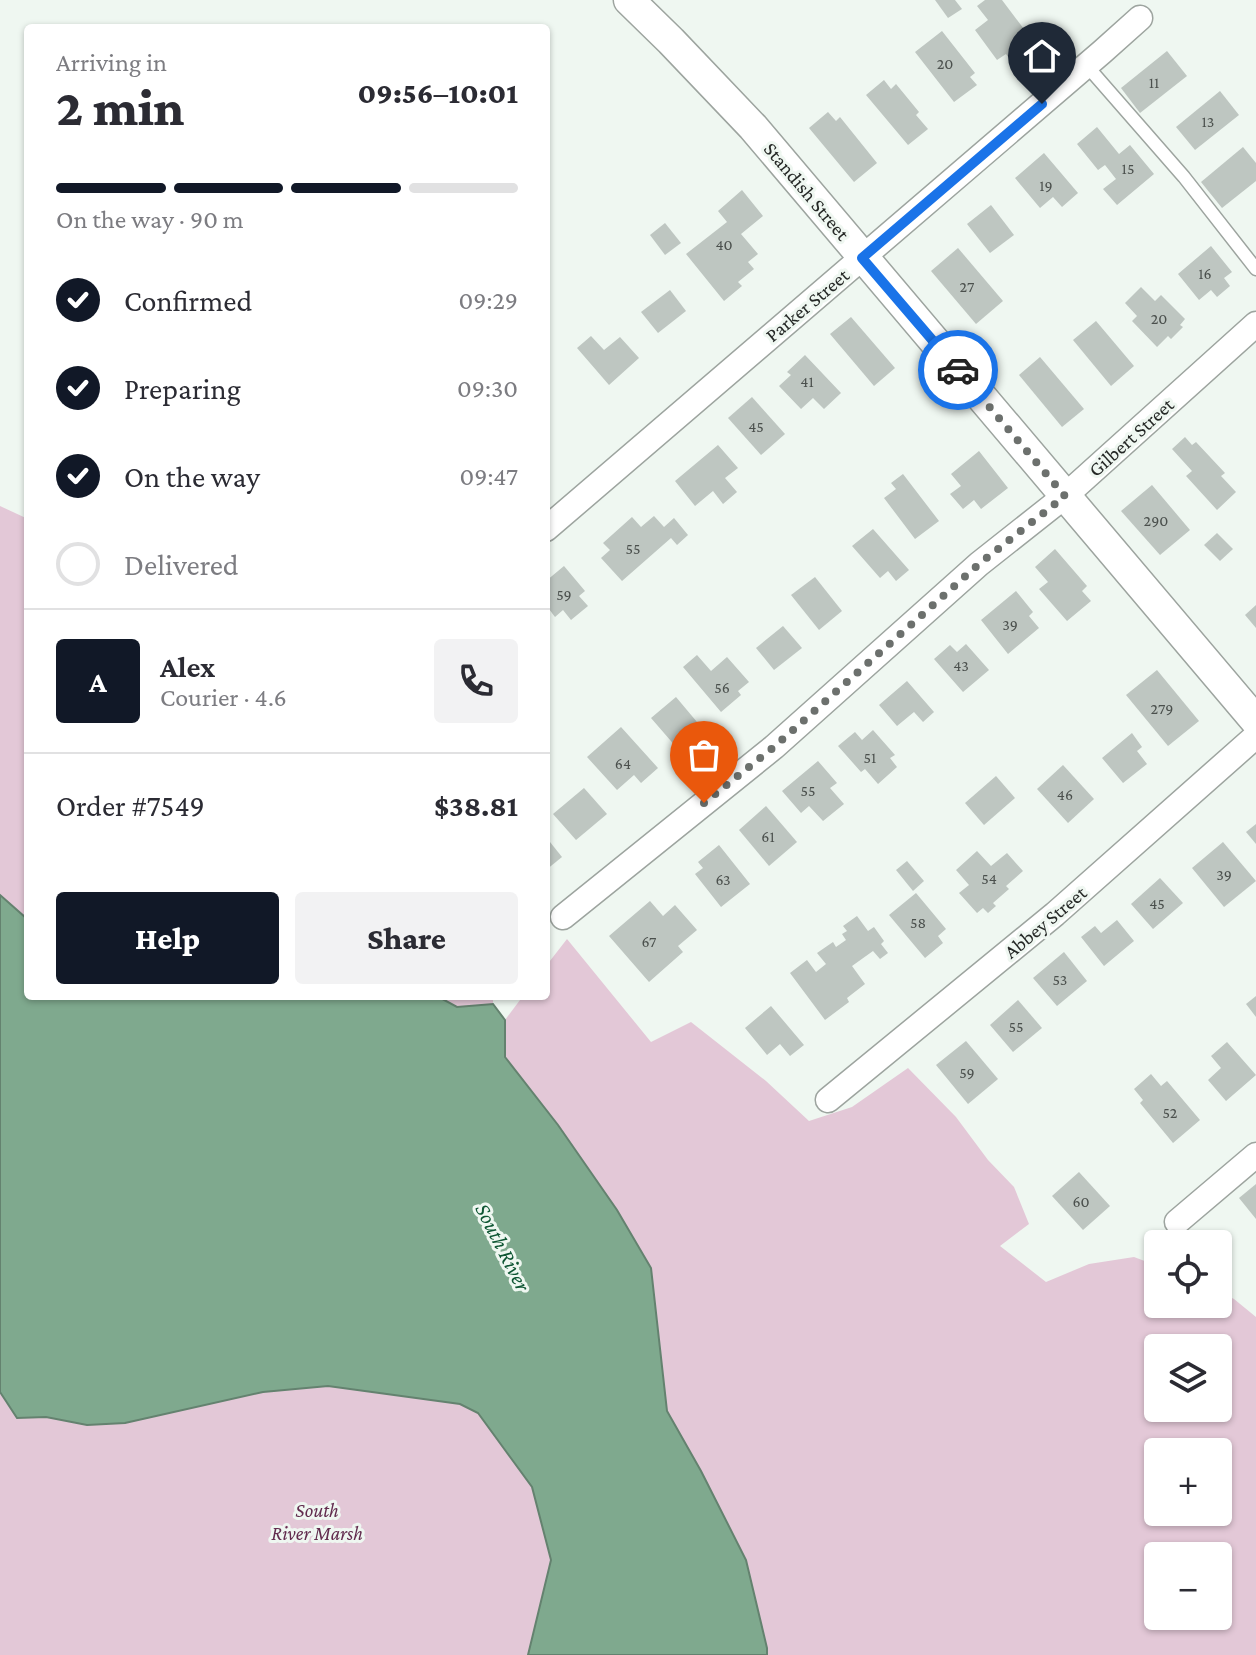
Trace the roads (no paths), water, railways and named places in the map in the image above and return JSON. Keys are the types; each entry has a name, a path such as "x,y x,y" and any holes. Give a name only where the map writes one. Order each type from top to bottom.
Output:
{"street":[{"name":"Standish Street","path":"629,0 753,127 1256,721"},
{"name":"Parker Street","path":"550,526 1140,18"},
{"name":"Gilbert Street","path":"563,917 774,747 979,564 1065,496 1256,324"},
{"name":"Abbey Street","path":"828,1100 1055,914 1256,736"},
{"path":"1177,1222 1256,1155"}],"lane":[{"path":"1087,66 1184,177 1256,269"}],"water":[{"name":"South River","path":"0,895 24,916 24,1000 444,1000 457,1007 493,1004 505,1020 505,1057 558,1125 617,1210 651,1268 667,1411 746,1560 767,1655 528,1655 551,1560 532,1487 478,1413 460,1404 328,1386 263,1392 125,1423 87,1425 46,1417 17,1418 0,1392"}],"park label":[{"name":"South River Marsh","path":"317,1522"}]}
